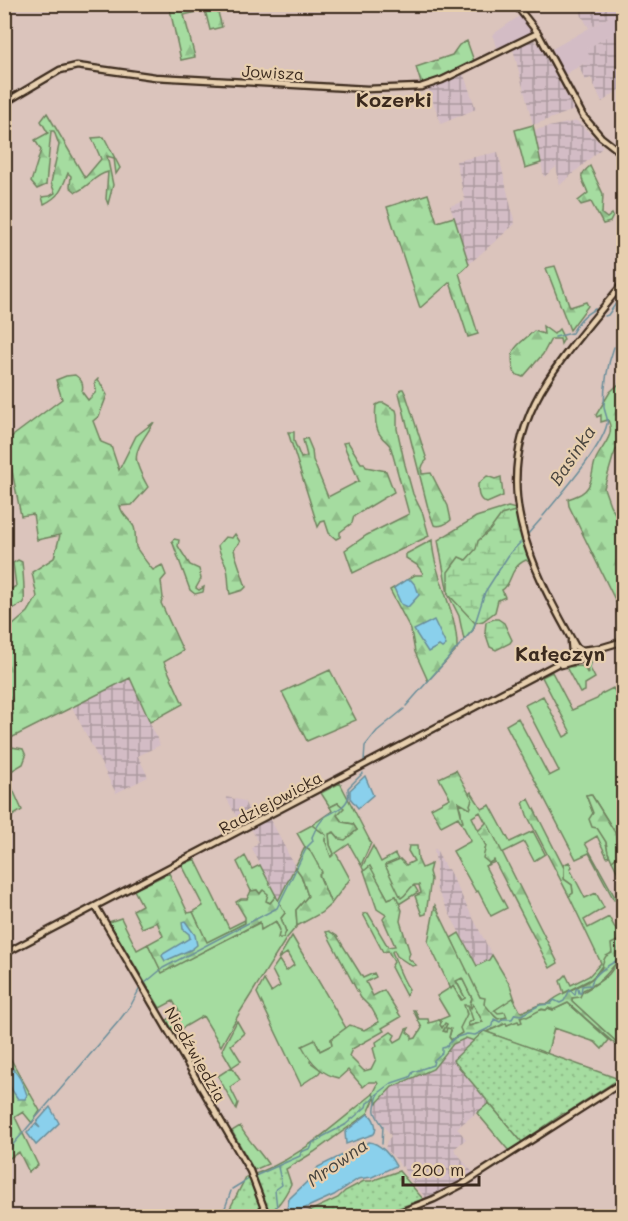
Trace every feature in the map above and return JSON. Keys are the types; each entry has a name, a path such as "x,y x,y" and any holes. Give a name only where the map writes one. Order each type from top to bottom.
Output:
{"main road":[{"path":"515,4 538,33 583,116 601,137 624,155"},
{"name":"Jowisza","path":"4,103 60,70 77,66 166,78 367,89 421,87 442,80 538,33"},
{"path":"579,653 539,576 524,540 517,501 518,459 525,428 542,391 562,360 624,282"},
{"path":"568,634 579,653"},
{"name":"Radziejowicka","path":"4,954 561,662 579,653 624,640"},
{"path":"561,662 571,654 571,641"},
{"name":"Radziejowicka","path":"547,670 578,660 579,653"},
{"name":"Niedźwiedzia","path":"96,907 236,1145 267,1216"},
{"path":"391,1216 456,1188 624,1081"}],"shaded area":[{"path":"579,5 620,5 621,10 589,28"},
{"path":"621,10 623,28 587,49 592,59 564,75 552,49"},
{"path":"521,15 532,30 531,33 498,49 492,35"},
{"path":"623,28 623,87 602,102 591,78 585,80 579,67 591,59 586,49"},
{"path":"533,39 540,46 574,110 533,125 513,49"},
{"path":"461,67 476,109 441,124 426,82"},
{"path":"577,121 602,145 602,148 560,185 556,167 544,177 534,130"},
{"path":"498,152 515,224 469,264 450,206 465,201 456,161"},
{"path":"130,678 160,745 138,756 148,777 116,793 72,707"},
{"path":"226,797 244,801 253,819 241,825"},
{"path":"270,818 295,867 278,901 252,848 258,842 251,828"},
{"path":"434,849 448,869 492,955 489,960 477,966 436,888"},
{"path":"466,1037 474,1041 453,1060 489,1103 457,1128 466,1139 454,1149 473,1173 446,1190 426,1198 406,1175 403,1166 401,1167 385,1149 391,1136 376,1114 377,1103 392,1087 433,1069 453,1044"}],"green space":[{"path":"169,5 216,5 222,27 210,30 205,10 184,15 195,57 181,60"},
{"path":"467,41 474,61 439,78 421,83 416,67 452,55 459,45"},
{"path":"47,113 85,178 101,159 92,138 104,137 120,168 116,174 114,158 107,156 113,185 108,204 106,199 108,172 76,192 70,187 71,176 68,173 60,192 44,204 42,197 55,193 51,183 59,145 54,131 51,131 46,185 37,189 31,182 41,150 35,140 48,133 41,121"},
{"path":"533,125 541,163 525,168 515,130"},
{"path":"590,166 603,194 602,214 607,218 612,214 613,216 610,222 603,224 591,202 581,205 578,201 588,193 582,176"},
{"path":"428,194 437,222 454,217 469,264 459,273 478,334 468,337 450,282 420,308 387,207"},
{"path":"555,266 570,307 586,302 588,306 570,330 546,268"},
{"path":"543,326 554,334 559,329 564,339 561,344 560,339 551,339 543,354 523,377 515,374 512,359 515,349 534,331 544,334"},
{"path":"75,375 82,382 82,392 88,400 96,392 95,382 98,379 107,395 99,416 93,421 101,442 111,446 119,470 136,436 154,422 137,454 138,467 148,487 132,505 120,506 134,527 136,547 139,552 153,570 162,565 166,575 161,581 163,598 161,603 183,651 164,662 183,704 150,722 130,678 5,741 5,718 13,714 5,698 5,632 28,612 37,597 32,572 54,558 60,535 37,540 33,514 21,516 6,441 62,399 56,380"},
{"path":"620,383 622,387 620,403 623,414 623,444 616,450 604,488 610,505 623,527 623,608 620,610 569,506 568,499 584,492 590,484 596,459 610,431 608,420 601,422 601,415 597,417 596,415 610,392"},
{"path":"401,389 406,395 427,460 422,466 422,474 431,473 448,506 451,520 443,525 434,525 428,508 399,393"},
{"path":"380,403 396,410 397,429 405,465 429,536 353,573 345,550 367,535 409,514 391,448 379,433 376,405"},
{"path":"288,432 294,432 294,441 301,458 307,456 303,440 307,438 328,497 359,481 343,443 348,442 366,467 386,471 394,492 354,516 352,523 340,532 340,537 336,539 329,533 325,521 321,522 318,527"},
{"path":"487,476 495,479 501,477 503,496 487,503 480,498 478,484"},
{"path":"508,507 516,509 523,540 485,592 473,630 464,640 459,616 448,594 438,540 476,517"},
{"path":"515,511 530,563 526,560 516,567 508,584 502,590 505,597 498,600 495,612 483,621 475,623 448,594 448,572 459,557 466,560 476,549 478,541 501,515"},
{"path":"235,534 240,542 234,549 235,554 246,587 230,594 227,569 218,545 225,537 232,538"},
{"path":"179,540 178,546 190,565 199,569 201,579 196,588 199,590 204,587 203,592 195,594 190,590 172,541"},
{"path":"432,540 437,568 454,622 457,649 428,681 415,652 411,630 390,590 415,575 422,575 417,565 406,558 406,554"},
{"path":"18,560 22,562 24,603 14,608 5,608 5,593 16,586 13,563"},
{"path":"494,619 504,623 512,640 496,650 490,647 485,632 486,622"},
{"path":"590,655 593,656 590,668 595,678 585,684 585,691 580,693 566,667 583,666 588,674 587,664"},
{"path":"330,670 356,720 307,741 282,692"},
{"path":"552,672 572,710 597,699 601,694 613,688 623,707 623,883 612,861 618,855 616,834 591,794 586,795 593,813 592,817 606,842 609,856 607,857 597,836 585,843 616,899 614,900 589,853 576,859 506,725 518,718 549,776 559,771 525,705 543,696 564,737 571,733 542,677"},
{"path":"4,747 23,749 26,756 23,764 6,774 22,810 11,817 6,817 5,814"},
{"path":"456,770 472,799 471,807 470,809 458,802 463,822 458,817 441,826 431,808 450,798 439,778"},
{"path":"340,783 371,843 361,865 349,844 336,853 350,879 331,904 309,849 305,847 297,833 312,825 326,835 325,841 334,854 329,834 334,832 340,839 357,830 353,824 342,822 337,815 343,808 338,803 330,807 321,793"},
{"path":"471,792 482,809 490,805 510,842 533,831 545,854 534,861 524,842 502,853 480,812 472,817 486,846 485,851 489,863 491,860 495,862 485,866 507,908 491,916 453,851 471,841 461,822 458,803 467,807 472,799 469,794"},
{"path":"591,794 616,834 619,855 612,861 606,842 597,828 592,827 589,819 593,813 586,795"},
{"path":"529,799 564,868 564,879 572,885 573,893 569,896 527,815 523,802"},
{"path":"338,803 344,808 337,815 342,822 353,824 357,830 345,840 340,839 334,832 329,834 334,854 331,857 325,840 326,835 312,825 332,811 330,807"},
{"path":"487,822 558,963 550,968 494,860 489,863 483,858 486,846 478,831"},
{"path":"373,846 381,862 395,854 398,860 385,866 409,889 414,885 418,892 399,904 396,896 388,899 370,867 364,871 362,867"},
{"path":"409,846 417,846 418,859 422,868 431,864 426,914 422,915 415,896 421,893 419,885 414,885 401,898 385,865 400,859 406,865 414,861 408,851"},
{"path":"305,847 309,849 322,872 319,875 331,904 321,913 297,926 296,910 308,896 301,875 295,867"},
{"path":"245,856 252,869 260,865 276,896 270,903 266,901 262,891 260,894 257,890 251,891 237,862"},
{"path":"195,859 229,928 245,920 245,923 207,943 193,912 203,906 182,865"},
{"path":"569,862 572,867 570,869 585,898 596,893 604,908 584,920 588,928 609,917 621,939 591,979 564,993 560,981 566,975 571,985 589,976 601,963 569,896 573,893 572,885 564,879 563,865"},
{"path":"370,866 388,899 396,896 402,910 400,921 410,953 408,958 416,965 412,966 397,956 394,950 392,952 409,989 406,996 391,967 394,962 388,951 383,952 363,914 368,913 388,947 395,946 383,919 386,915 377,909 364,871"},
{"path":"295,867 301,875 308,896 296,910 297,926 286,939 221,1046 203,1016 174,1033 167,1020 180,1013 173,1001 160,1008 109,922 121,918 137,950 148,944 162,972 261,922 261,929 275,921 280,930 286,932 281,918 285,913 278,901"},
{"path":"169,873 188,913 193,912 207,942 245,923 245,917 236,902 247,899 251,891 257,890 260,894 263,890 268,894 266,901 270,903 276,896 285,913 281,918 286,932 283,938 278,938 280,930 276,921 261,930 260,922 162,973 148,944 163,936 157,922 142,928 133,910 142,905 134,890"},
{"path":"435,905 480,997 485,998 484,1004 498,1019 507,1017 505,1012 498,1013 495,1010 513,998 522,1012 541,1004 548,1004 560,995 591,980 601,969 606,956 612,953 611,944 621,939 623,955 606,975 583,990 580,997 572,998 572,1001 623,1048 623,1051 568,1003 553,1010 542,1009 527,1017 520,1017 522,1022 507,1025 506,1023 484,1032 474,1041 466,1038 453,1044 433,1069 392,1087 377,1103 373,1094 377,1082 369,1082 363,1087 348,1070 339,1078 321,1071 302,1046 315,1040 320,1051 332,1045 331,1039 350,1025 364,1030 379,1022 372,1009 361,998 326,932 329,931 337,936 363,978 374,973 376,977 366,982 373,996 384,990 401,1017 382,1028 384,1031 352,1049 349,1056 364,1071 371,1069 376,1059 373,1048 377,1046 376,1042 391,1032 395,1035 393,1039 395,1042 402,1038 406,1029 409,1028 407,1032 412,1039 416,1038 422,1028 413,1010 419,1019 428,1019 429,1023 439,1020 442,1028 445,1023 447,1024 443,1031 446,1032 447,1028 451,1029 449,1037 451,1040 462,1033 460,1028 467,1014 464,1005 468,1005 473,1020 468,1023 469,1026 483,1022 473,1004 471,1008 470,1006 472,998 462,978 456,981 465,998 462,1000 453,986 451,989 428,942"},
{"path":"459,933 477,966 489,960 492,955 510,985 515,1000 495,1010 506,1012 507,1017 498,1019 484,1004 451,938"},
{"path":"292,936 346,1028 331,1039 332,1045 320,1051 315,1040 310,1062 321,1070 301,1085 257,993 264,980 271,992 280,986 272,970 279,960 286,971 294,965 287,953 278,959"},
{"path":"617,961 623,967 621,1016 623,1018 623,1048 572,1001 572,998 607,976"},
{"path":"462,978 472,998 470,1003 473,1004 483,1022 469,1026 468,1023 473,1020 466,1009 467,1018 462,1033 451,1040 449,1037 451,1031 443,1032 447,1024 442,1028 440,1025 439,1020 449,1016 437,996 453,986 461,1000 465,998 456,980"},
{"path":"568,1003 609,1040 602,1049 595,1042 554,1028 547,1054 486,1032 534,1012 548,1008 553,1010"},
{"path":"237,1021 244,1033 231,1045 241,1061 232,1067 222,1050"},
{"path":"484,1031 619,1079 522,1142 453,1060"},
{"path":"5,1049 40,1111 32,1123 23,1112 15,1117 38,1165 29,1172 19,1152 5,1161"},
{"path":"232,1067 240,1080 230,1087 238,1103 236,1109 218,1076"},
{"path":"373,1094 375,1098 368,1113 286,1169 291,1184 285,1196 272,1210 258,1216 226,1216 246,1177 264,1171 297,1153"},
{"path":"489,1103 522,1142 509,1151 477,1113"},
{"path":"240,1126 268,1164 254,1170 232,1131"},
{"path":"399,1171 423,1199 378,1216 299,1216 338,1198 345,1191 364,1181 371,1181"}],"water":[{"path":"406,580 411,580 419,595 408,607 401,604 394,588"},
{"path":"434,620 446,645 428,652 414,630"},
{"path":"365,776 373,795 358,808 350,798 350,790"},
{"path":"185,921 195,935 197,945 165,961 163,954 190,938 183,929 182,922"},
{"path":"8,1065 22,1082 27,1095 25,1099 18,1099 7,1080 5,1067"},
{"path":"50,1107 59,1123 36,1145 27,1133 35,1124 40,1128 36,1123"},
{"path":"368,1114 375,1123 374,1134 346,1144 345,1132"},
{"path":"369,1142 385,1151 396,1166 372,1177 358,1179 334,1195 290,1215 287,1209 289,1199 312,1177 318,1167"}],"waterway":[{"name":"Basinka","path":"622,323 619,303 624,300"},
{"path":"605,316 617,302"},
{"path":"555,337 572,333 584,316 597,310"},
{"name":"Basinka","path":"543,516 580,471 604,434 607,422 604,406 605,384 614,347"},
{"path":"527,535 541,519"},
{"name":"Basinka","path":"406,706 473,630 485,592 510,553 521,542"},
{"path":"364,761 365,746 377,731 404,709"},
{"path":"145,983 163,968 277,908 307,847 313,841 312,837 318,826 326,816 345,804 348,798 348,788 363,773"},
{"name":"Mrowna","path":"376,1095 392,1083 433,1065 434,1060 442,1053 442,1048 454,1038 467,1034 475,1035 493,1026 494,1019 500,1022 503,1019 512,1019 515,1014 521,1015 540,1005 551,1004 554,1000 560,1003 564,1001 570,990 575,995 578,988 581,993 582,986 591,985 597,974 616,961 619,953 624,950"},
{"path":"4,1155 118,1022 140,988"},
{"name":"Mrowna","path":"378,1095 375,1111 383,1126 382,1144"},
{"name":"Mrowna","path":"255,1176 300,1156 301,1152 311,1148 313,1142 319,1141 322,1137 345,1125 366,1107 374,1096"},
{"name":"Mrowna","path":"277,1208 275,1190 282,1185 278,1167"},
{"name":"Mrowna","path":"232,1189 250,1178"},
{"name":"Mrowna","path":"223,1216 218,1212 225,1208 231,1191"},
{"name":"Mrowna","path":"276,1216 289,1210"},
{"name":"Mrowna","path":"271,1216 279,1211"}],"district":[{"name":"Kozerki","path":"394,99"},
{"name":"Kałęczyn","path":"560,653"}]}
